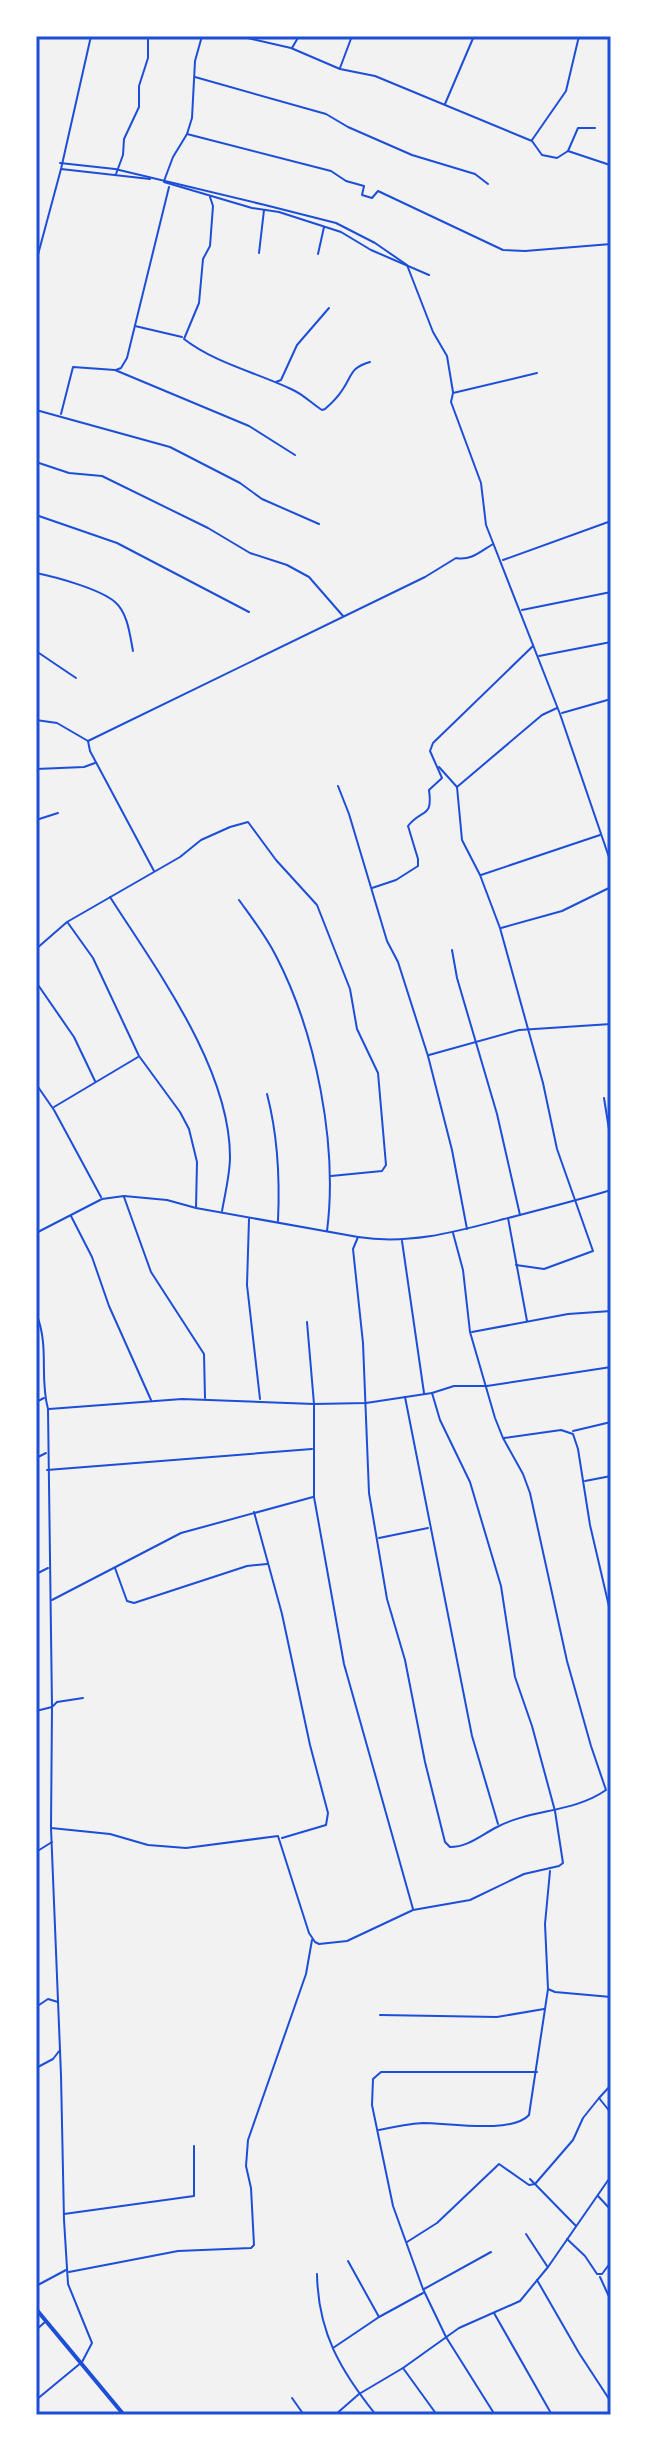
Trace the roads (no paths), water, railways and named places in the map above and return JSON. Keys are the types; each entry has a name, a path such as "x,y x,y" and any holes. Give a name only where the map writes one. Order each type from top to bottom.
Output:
{"main road":[{"path":"36,2309 124,2415"}],"street":[{"path":"36,262 91,36"},
{"path":"115,175 123,155 124,139 139,107 139,86 148,58 148,36"},
{"path":"162,180 187,134 192,118 195,61 202,36"},
{"path":"241,36 291,48 340,69 375,76 532,141 542,155 557,158 568,151 578,128 595,128"},
{"path":"291,48 299,36"},
{"path":"340,69 352,36"},
{"path":"444,105 474,36"},
{"path":"532,141 566,91 579,36"},
{"path":"195,77 326,114 412,155 475,174 488,184"},
{"path":"187,134 331,171 346,181 364,186 362,195 372,198 378,191 503,250 611,244"},
{"path":"568,151 610,165 611,180"},
{"path":"60,163 115,169 336,223 405,262 433,332 447,356 453,393 451,402 481,483 486,525 558,707 611,863"},
{"path":"61,169 162,180 169,185 209,196 279,212 341,232 371,250 429,275"},
{"path":"115,370 121,368 127,358 169,185"},
{"path":"184,337 199,303 203,259 210,246 213,206 209,196"},
{"path":"259,253 265,205"},
{"path":"318,254 323,226"},
{"path":"275,382 281,380 297,345 329,308"},
{"path":"135,326 184,337 206,354 304,395 322,410 343,390 355,368 370,362"},
{"path":"60,415 73,367 115,370 249,426 295,455"},
{"path":"453,393 537,373"},
{"path":"36,410 170,447 240,483 262,499 319,524"},
{"path":"36,462 69,473 102,476 208,528 250,553 287,565 309,577 343,617"},
{"path":"36,515 117,543 249,612"},
{"path":"501,561 611,521"},
{"path":"88,741 425,577 456,558 465,560 494,543"},
{"path":"36,573 67,580 116,603 127,622 133,651"},
{"path":"521,610 611,592"},
{"path":"538,656 611,642"},
{"path":"516,1265 544,1269 593,1251 557,1149 543,1083 500,928 480,875 462,840 457,787 439,767 430,751 433,743 534,645"},
{"path":"36,651 76,678"},
{"path":"560,714 611,699"},
{"path":"457,787 542,715 558,707"},
{"path":"36,720 57,723 88,741 96,762 155,872"},
{"path":"36,769 84,767 96,762"},
{"path":"370,889 405,875 418,866 408,826 429,812 429,790 442,778 439,767"},
{"path":"338,786 387,941 398,962 428,1056 452,1150 467,1229"},
{"path":"36,820 58,813"},
{"path":"37,948 67,922 180,857 201,840 248,822 276,860 317,905 350,989 357,1029 378,1073 386,1165 382,1171 373,1173 331,1176"},
{"path":"480,875 601,835"},
{"path":"500,928 562,911 611,887"},
{"path":"109,896 194,1034 221,1099 228,1127 230,1159 222,1213"},
{"path":"239,900 264,934 290,986 323,1098 331,1176 327,1231"},
{"path":"67,922 93,958 139,1056 189,1129 197,1162 196,1208"},
{"path":"36,942 37,948"},
{"path":"452,950 457,978 497,1114 520,1215"},
{"path":"36,982 74,1037 95,1081"},
{"path":"428,1056 499,1035 611,1024"},
{"path":"53,1107 139,1056"},
{"path":"36,1084 53,1107 102,1199"},
{"path":"37,1096 41,1093"},
{"path":"267,1094 273,1114 280,1177 278,1222"},
{"path":"604,1098 611,1142"},
{"path":"36,1233 102,1199 124,1196 167,1200 222,1213 383,1241 402,1240 453,1233 611,1190"},
{"path":"124,1196 151,1272 204,1354 206,1399"},
{"path":"70,1214 92,1257 109,1306 151,1401"},
{"path":"250,1218 247,1285 260,1401"},
{"path":"508,1218 528,1322"},
{"path":"358,1237 353,1249 366,1403 366,1468 387,1599 402,1647 445,1842 450,1847 462,1846 499,1825 578,1804 609,1790 591,1746 567,1661 530,1493 503,1438 470,1332 463,1270 453,1233"},
{"path":"402,1240 424,1394"},
{"path":"470,1332 568,1314 611,1311"},
{"path":"36,1313 45,1349 45,1398 48,1409 51,1828 59,2002 63,2214 67,2271 75,2305 92,2337 91,2349 82,2362 36,2400"},
{"path":"307,1322 314,1404 314,1497 344,1664 413,1910"},
{"path":"48,1409 206,1399 366,1403 432,1393 454,1386 487,1386 611,1367"},
{"path":"312,1939 319,1944 347,1941 413,1910 470,1900 512,1879 559,1866 563,1860 555,1811 515,1677 501,1586 475,1496 440,1420 432,1393"},
{"path":"405,1397 472,1736 499,1825"},
{"path":"36,1402 45,1398"},
{"path":"503,1438 571,1431 611,1422"},
{"path":"571,1431 578,1449 590,1525 611,1615"},
{"path":"47,1470 313,1449"},
{"path":"36,1458 47,1452"},
{"path":"584,1481 611,1476"},
{"path":"50,1601 181,1533 314,1497"},
{"path":"51,1828 110,1834 148,1845 186,1848 244,1842 272,1835 280,1839 326,1825 328,1819 282,1614 254,1512"},
{"path":"378,1538 429,1528"},
{"path":"114,1567 127,1601 134,1603 247,1566 267,1564"},
{"path":"36,1574 49,1567"},
{"path":"36,1711 52,1707 57,1702 83,1698"},
{"path":"36,2286 67,2271 139,2256 251,2248 254,2245 251,2188 246,2166 248,2140 303,1986 312,1939 280,1839"},
{"path":"36,1852 53,1841"},
{"path":"378,2130 423,2123 463,2126 514,2123 529,2115 548,1989 545,1924 550,1868"},
{"path":"548,1989 611,1997"},
{"path":"36,2007 48,1999 59,2002"},
{"path":"380,2015 497,2017 545,2009"},
{"path":"36,2068 53,2059 60,2049"},
{"path":"495,2415 446,2337 424,2291 406,2242 393,2206 372,2105 373,2079 381,2072 537,2072"},
{"path":"406,2242 437,2223 496,2165 501,2164 529,2185 535,2184 573,2140 583,2118 611,2085"},
{"path":"599,2098 611,2113"},
{"path":"63,2214 194,2196 194,2146"},
{"path":"335,2415 359,2394 403,2368 459,2328 520,2301 548,2267 611,2176"},
{"path":"530,2179 576,2226"},
{"path":"598,2195 611,2210"},
{"path":"526,2234 548,2267"},
{"path":"567,2239 599,2275 611,2301"},
{"path":"332,2349 379,2317 491,2252"},
{"path":"348,2261 379,2317"},
{"path":"599,2275 611,2262"},
{"path":"317,2274 318,2304 332,2349 359,2394 376,2415"},
{"path":"537,2280 611,2402"},
{"path":"494,2312 552,2415"},
{"path":"36,2330 46,2321"},
{"path":"403,2368 437,2415"},
{"path":"292,2398 304,2415"}]}
